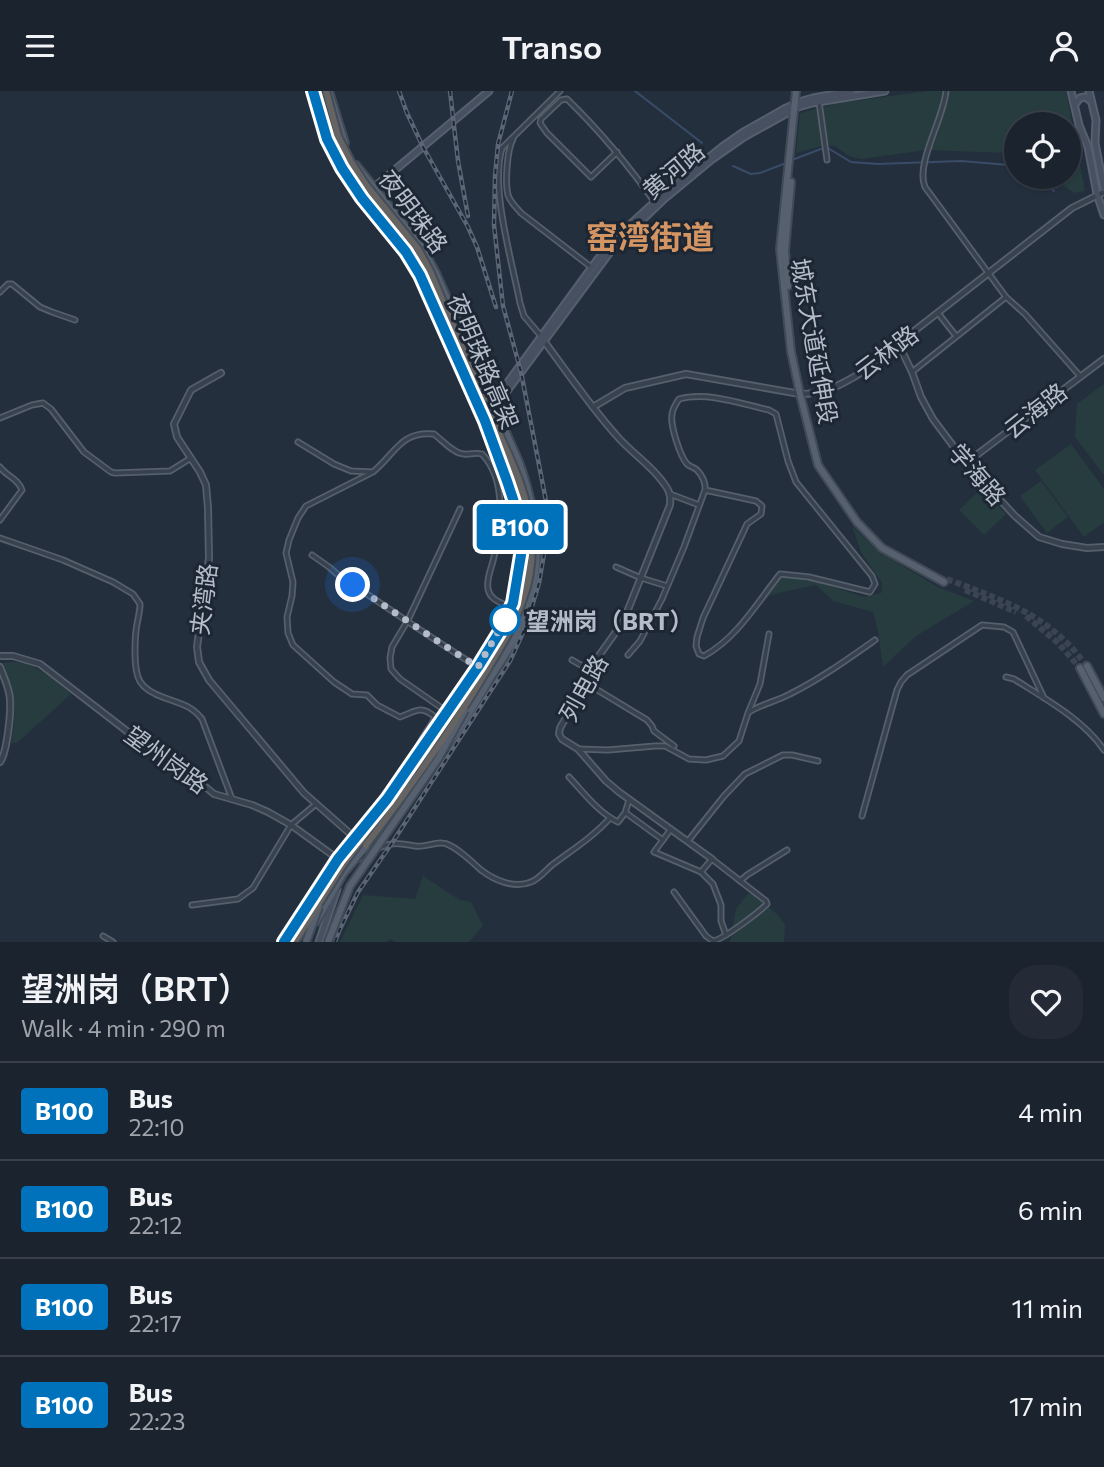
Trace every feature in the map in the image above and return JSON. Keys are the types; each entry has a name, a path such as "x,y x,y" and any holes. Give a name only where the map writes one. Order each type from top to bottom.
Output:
{"highway":[{"name":"夜明珠路高架","path":"295,942 343,865 425,754 502,634 520,594 526,562 526,530 513,479 429,280 418,259 341,159 332,139 318,91"},
{"name":"夜明珠路高架","path":"327,91 338,136 351,162 366,185 418,249 430,271 517,475 529,514 531,533 530,573 512,628 475,691 422,771 366,845"}],"main road":[{"name":"夜明珠路","path":"284,942 338,859 387,799 416,758 499,633 513,603 521,555 518,514 484,419 420,275 406,252 362,198 333,153 313,91"},
{"name":"夜明珠路","path":"305,942 352,862 396,813 459,731 513,641 531,598 537,551 534,509 519,462 436,273 422,247 352,159 342,138 327,91"},
{"path":"362,198 489,91"},
{"name":"城东大道延伸段","path":"798,91 785,251 801,394 821,463 858,517 886,546 945,580"},
{"name":"黄河路","path":"484,419 593,270 656,204 741,133 796,105 852,91"},
{"name":"黄河路","path":"796,105 885,91"},
{"path":"1071,91 1104,215"},
{"path":"1089,91 1096,120 1095,142 1104,190"},
{"path":"1075,106 1080,98 1085,97 1091,101"},
{"path":"1104,698 1083,667 1104,715"},
{"path":"328,942 350,885 438,759 475,691"},
{"path":"318,942 340,880"},
{"path":"305,942 326,893"},
{"path":"321,913 328,911 326,920"}],"street":[{"path":"560,91 502,148 500,155 499,189 502,211 524,316 616,436 661,480 670,494 699,505"},
{"path":"946,91 922,174 925,187 1006,297 1025,314 1080,376"},
{"path":"617,152 591,177 547,133 540,123 541,119 561,100 567,99 617,152 656,204"},
{"path":"819,102 827,160"},
{"path":"513,138 507,182 512,204 593,270"},
{"name":"云林路","path":"593,407 625,388 686,374 801,394 837,387 859,374 1072,208 1104,190"},
{"path":"0,292 8,284 12,285 40,307 75,320"},
{"path":"912,372 1006,297"},
{"path":"937,312 956,336"},
{"name":"学海路","path":"898,343 928,411 966,463 1015,516 1039,537 1087,548 1104,547"},
{"name":"云海路","path":"966,463 1104,359"},
{"name":"夹湾路","path":"221,373 191,390 174,424 177,437 206,485 210,527 209,558 197,647 199,662 209,680 304,793 355,838"},
{"path":"628,655 640,641 667,586 705,490 706,484 680,452 673,429 671,416 679,399 708,397 769,410 776,414 796,482 872,576 875,584 870,592 809,577 780,574 752,611 721,645 704,656 696,646 703,618 747,524 761,514 762,506 755,501 705,490"},
{"path":"0,418 43,403 51,409 84,452 115,473 170,471 191,458"},
{"path":"312,555 437,642 478,667 480,658 508,606 493,598 489,591 488,580 500,521 493,469 482,454 476,452 463,455 435,434 416,434 401,442 373,472 306,506 289,540 286,553 293,582 287,617 288,633 293,645 334,682 352,694 367,695 377,705 400,717 419,709 433,714 435,717 419,745 416,758"},
{"path":"298,442 351,471 373,472"},
{"path":"0,467 22,490 0,520"},
{"name":"列电路","path":"670,494 670,505 623,622 598,657 559,734 578,749 606,781 629,800 712,859"},
{"path":"447,711 400,679 391,669 390,658 391,647 408,620 460,509"},
{"path":"0,538 63,560 133,594 140,604 135,633 135,669 138,679 144,688 160,697 187,705 202,719 232,799"},
{"path":"616,567 667,586"},
{"path":"862,815 901,682 926,661 982,625 1004,627 1013,632 1044,698"},
{"path":"578,749 665,746 689,759 706,760 723,756 739,741 760,684 769,635"},
{"path":"748,713 760,705 789,695 875,640"},
{"name":"望州岗路","path":"0,656 13,656 40,664 128,733 175,761 214,794 260,808 291,825 338,859"},
{"path":"572,660 591,671"},
{"path":"0,667 10,699 7,742 0,762"},
{"path":"1006,677 1014,679 1063,710 1104,750"},
{"path":"586,683 647,720 658,735 674,746"},
{"path":"688,841 745,774 783,755 818,761"},
{"path":"569,778 610,818 618,822 625,813 629,800"},
{"path":"192,905 239,899 253,888 291,825 316,804"},
{"path":"625,813 663,840"},
{"path":"352,862 392,843 427,846 443,842 498,881 530,883 590,838 610,818"},
{"path":"671,829 654,852 701,872 713,884 719,897 721,921 726,935"},
{"path":"740,881 787,850"},
{"path":"674,892 709,940 713,941 726,935 767,904 712,859 701,872"},
{"path":"103,936 113,942"}],"green space":[{"path":"927,91 1066,91 1070,112 1004,112 1004,153 926,150 861,159 849,156 835,146 825,145 796,153 800,113 841,103"},
{"path":"1081,170 1085,191 1074,193 1068,189 1081,189"},
{"path":"1104,384 1104,475 1075,437 1077,404"},
{"path":"1071,444 1104,489 1104,522 1084,537 1035,470"},
{"path":"1041,481 1068,517 1047,533 1020,496"},
{"path":"981,489 1006,514 984,535 959,510"},
{"path":"852,526 879,552 938,587 974,601 916,636 883,667 873,612 833,601 816,585 769,596 746,622 743,618 774,578 806,578 864,597 881,593 882,583 861,552"},
{"path":"12,662 36,668 71,694 17,743 11,743 14,703 3,663"},
{"path":"423,876 460,900 471,902 483,926 469,942 395,942 391,939 385,942 340,942 363,895 415,899"},
{"path":"750,891 779,916 785,925 784,942 730,942 736,909"}],"waterway":[{"path":"635,91 702,143"},
{"path":"792,160 826,147 851,162 878,164 961,161 1004,165"},
{"path":"733,166 751,174 786,163"}],"tunnel":[{"path":"947,579 994,597 1039,620 1068,644 1087,666"},
{"path":"965,590 1016,612"},
{"path":"1026,616 1058,643 1080,668"}],"railway":[{"path":"399,91 423,147 477,247 496,307"},
{"path":"450,91 468,216"},
{"path":"335,942 358,892 510,661 526,626 539,583 545,548 546,501 521,372 503,306 494,225 498,144 512,91"}],"bus line":[{"name":"B100","path":"284,942 338,859 387,799 416,758 499,633 513,603 521,555 518,514 507,481 485,421 420,275 406,252 362,198 333,153 313,91"}],"place":[{"name":"望洲岗（BRT）","path":"505,620"}],"district":[{"name":"窑湾街道","path":"650,236"}],"route":[{"path":"353,585 478,667 506,618 505,620"}]}
